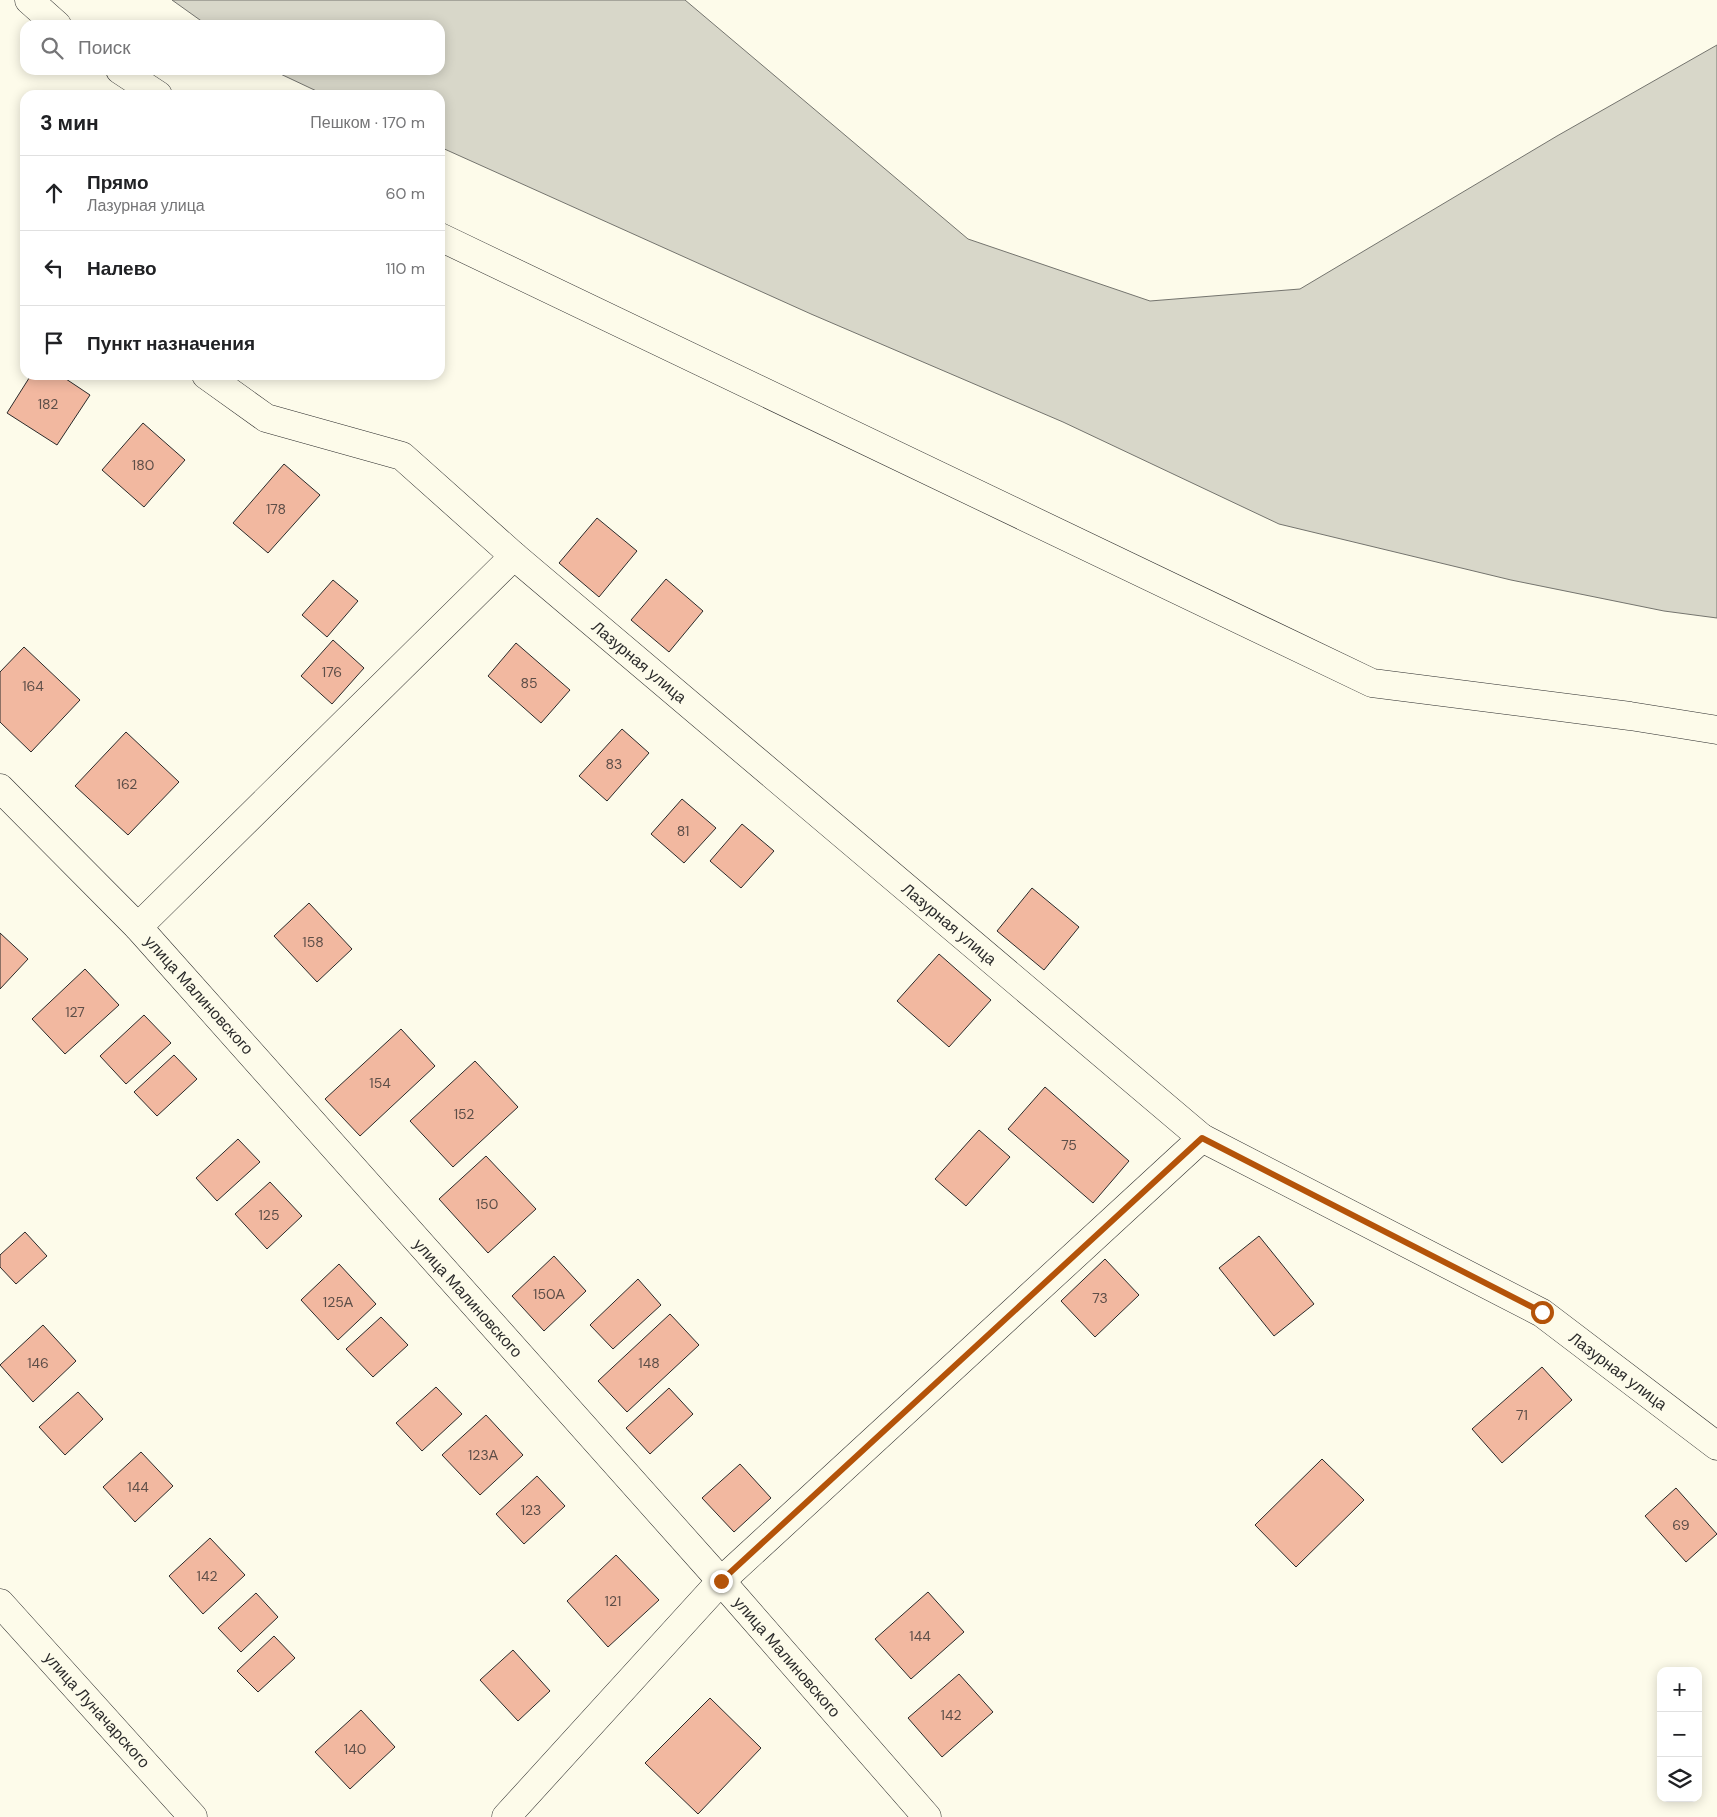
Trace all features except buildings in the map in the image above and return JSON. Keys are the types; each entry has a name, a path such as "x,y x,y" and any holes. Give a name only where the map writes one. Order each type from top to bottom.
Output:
{"street":[{"path":"29,0 51,20"},
{"path":"128,75 150,90"},
{"path":"445,238 1372,683 1630,716 1717,730"},
{"name":"Лазурная улица","path":"213,380 266,418 402,456 514,556 1202,1138 1542,1312 1717,1446"},
{"path":"138,927 514,556"},
{"name":"улица Малиновского","path":"0,788 138,927 721,1581 926,1817"},
{"path":"506,1817 721,1581 1202,1138"},
{"name":"улица Луначарского","path":"0,1603 193,1817"}],"shaded area":[{"path":"172,0 685,0 968,239 1150,301 1300,289 1557,136 1717,45 1717,618 1664,611 1511,580 1279,524 1063,422 811,314 445,149 445,90 314,90 283,75 445,75 445,20 200,20"}],"route":[{"path":"721,1581 1202,1138 1542,1312"}]}
